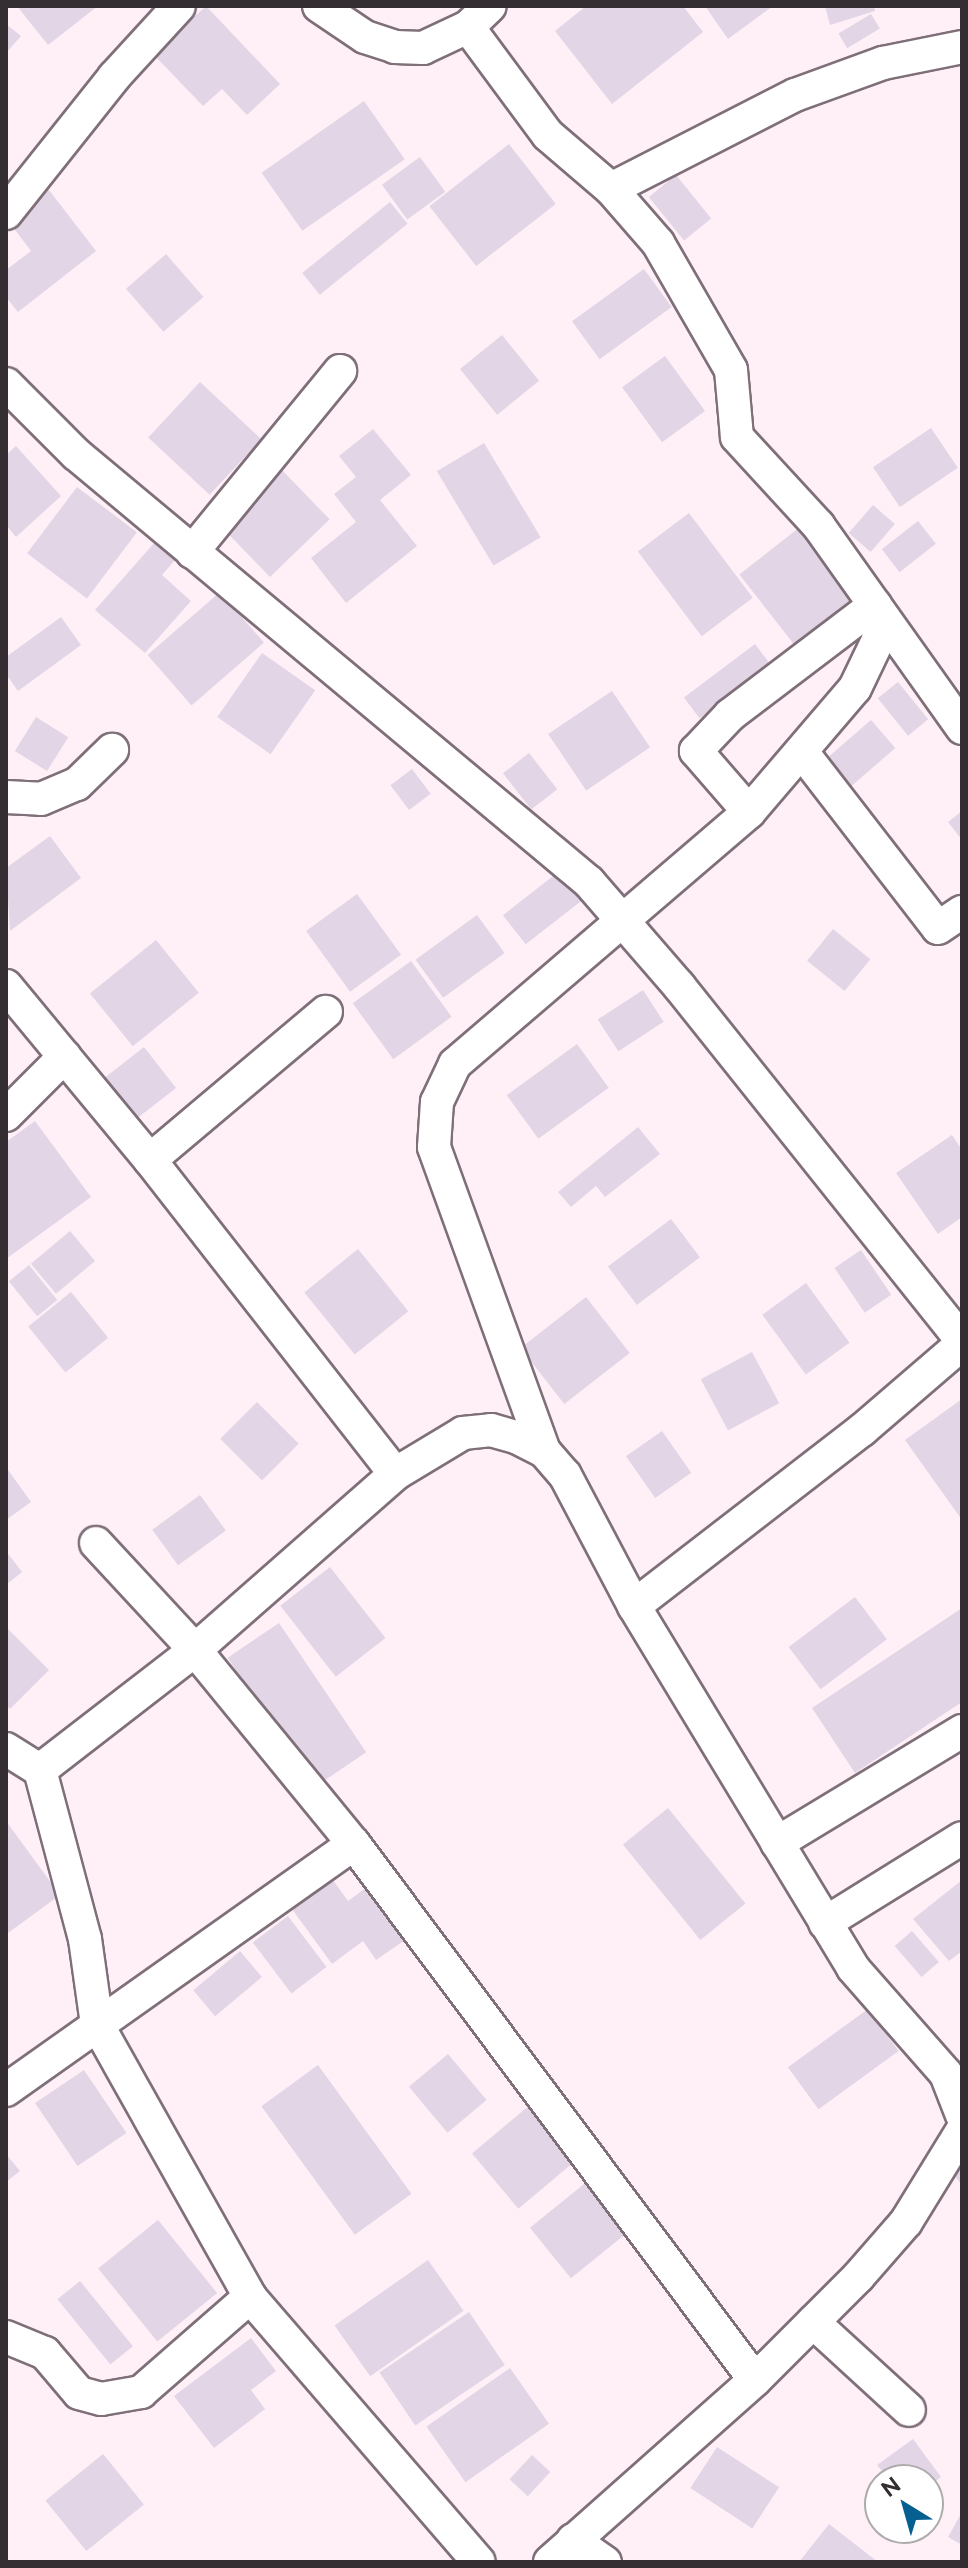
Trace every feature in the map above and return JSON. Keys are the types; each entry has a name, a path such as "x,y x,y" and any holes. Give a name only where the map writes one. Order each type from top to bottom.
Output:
{"street":[{"path":"6,213 114,77 179,6"},
{"path":"319,6 365,37 395,47 423,48 479,17 548,135 611,189 658,243 731,370 737,437 818,525 962,728"},
{"path":"611,189 795,95 883,63 962,47"},
{"path":"192,552 340,371"},
{"path":"6,384 76,454 409,728 589,882 962,1343 862,1430 634,1606"},
{"path":"875,605 879,638 855,688 749,812 620,919 455,1064 437,1102 434,1147 544,1451 565,1475 634,1606 853,1968 954,2069 962,2115"},
{"path":"749,812 696,751 730,715 875,605"},
{"path":"6,797 41,799 77,784 112,750"},
{"path":"802,752 938,928 962,912"},
{"path":"6,986 150,1160 395,1474"},
{"path":"150,1160 326,1012"},
{"path":"6,1115 65,1056"},
{"path":"40,1770 195,1650 395,1474 463,1433 491,1430 544,1451"},
{"path":"96,1543 195,1650 354,1844 755,2380"},
{"path":"777,1843 962,1731"},
{"path":"6,1749 40,1770 85,1939 97,2024 250,2297 479,2562"},
{"path":"825,1923 962,1838"},
{"path":"6,2090 354,1844"},
{"path":"562,2551 755,2380 813,2322 906,2222 962,2131"},
{"path":"6,2337 45,2353 79,2393 101,2399 141,2392 250,2297"},
{"path":"813,2322 909,2410"},
{"path":"562,2551 605,2562"}],"building":[{"path":"17,6 98,6 48,45"},
{"path":"206,6 280,84 247,115 222,89 203,106 154,55"},
{"path":"586,6 683,6 703,32 612,104 555,31"},
{"path":"705,6 773,6 728,39"},
{"path":"825,6 874,6 875,11 830,25"},
{"path":"871,14 880,29 847,48 838,34"},
{"path":"6,24 21,36 6,53"},
{"path":"364,101 405,159 302,231 262,173"},
{"path":"509,144 556,204 476,266 429,206"},
{"path":"420,157 445,192 407,219 382,185"},
{"path":"676,175 711,219 684,241 649,197"},
{"path":"49,190 96,251 18,312 6,297 6,270 31,251 9,222"},
{"path":"390,202 408,224 320,295 302,273"},
{"path":"166,254 203,297 163,332 126,289"},
{"path":"644,269 672,307 600,359 572,321"},
{"path":"502,335 539,381 497,415 460,369"},
{"path":"665,356 705,411 662,442 622,387"},
{"path":"200,382 261,439 210,495 148,438"},
{"path":"931,428 958,468 900,507 873,467"},
{"path":"373,429 411,475 380,500 417,546 346,603 311,558 356,522 334,494 356,477 339,456"},
{"path":"484,443 541,537 494,566 437,471"},
{"path":"16,446 61,496 16,537 6,525 6,455"},
{"path":"281,469 330,519 270,577 221,527"},
{"path":"77,487 137,532 87,598 27,553"},
{"path":"873,505 895,524 871,552 849,533"},
{"path":"689,513 753,598 702,636 638,552"},
{"path":"918,521 936,544 900,572 882,549"},
{"path":"800,527 859,603 798,650 739,574"},
{"path":"155,542 175,560 162,575 191,601 145,653 95,610"},
{"path":"220,592 264,643 192,706 148,655"},
{"path":"61,617 81,645 18,691 6,674 6,657"},
{"path":"755,644 771,665 700,718 684,698"},
{"path":"262,653 315,690 271,754 217,717"},
{"path":"898,682 928,719 908,736 878,698"},
{"path":"612,691 650,747 586,790 548,734"},
{"path":"36,717 68,737 47,771 15,751"},
{"path":"871,720 895,748 850,787 826,759"},
{"path":"529,753 557,789 531,810 503,773"},
{"path":"412,769 431,794 409,810 390,785"},
{"path":"962,811 962,840 948,822"},
{"path":"50,836 81,878 10,931 6,868"},
{"path":"562,869 585,898 526,944 503,915"},
{"path":"357,894 401,955 350,992 306,931"},
{"path":"477,915 505,953 443,998 416,960"},
{"path":"833,929 870,959 845,991 807,961"},
{"path":"156,940 199,993 133,1046 90,993"},
{"path":"411,961 452,1017 393,1059 353,1003"},
{"path":"643,990 664,1022 618,1051 598,1019"},
{"path":"577,1044 609,1088 538,1139 507,1095"},
{"path":"144,1047 176,1088 134,1121 102,1080"},
{"path":"35,1121 91,1197 6,1259 6,1142"},
{"path":"638,1127 660,1154 605,1197 596,1186 571,1207 558,1192"},
{"path":"952,1135 962,1150 962,1217 938,1234 896,1173"},
{"path":"671,1219 700,1257 637,1305 608,1267"},
{"path":"70,1231 95,1261 56,1294 31,1264"},
{"path":"358,1249 408,1311 355,1355 304,1292"},
{"path":"861,1250 891,1295 865,1313 834,1268"},
{"path":"29,1265 57,1300 37,1316 9,1281"},
{"path":"806,1283 849,1343 806,1375 762,1315"},
{"path":"71,1292 108,1338 65,1372 28,1327"},
{"path":"586,1297 630,1353 564,1404 521,1348"},
{"path":"752,1352 779,1403 728,1430 701,1379"},
{"path":"962,1399 962,1520 905,1440"},
{"path":"257,1402 299,1444 262,1480 220,1439"},
{"path":"662,1431 691,1473 655,1498 626,1456"},
{"path":"6,1467 31,1502 6,1520"},
{"path":"200,1495 226,1531 178,1565 152,1530"},
{"path":"6,1551 22,1572 6,1585"},
{"path":"330,1567 385,1638 336,1677 280,1606"},
{"path":"855,1597 887,1639 821,1689 789,1647"},
{"path":"962,1608 962,1702 855,1773 812,1708"},
{"path":"279,1623 366,1752 315,1787 228,1658"},
{"path":"6,1627 49,1670 10,1709 6,1705"},
{"path":"668,1808 745,1904 700,1940 623,1845"},
{"path":"6,1821 60,1895 8,1933 6,1930"},
{"path":"330,1876 348,1901 367,1887 405,1940 376,1960 363,1941 332,1964 289,1905"},
{"path":"962,1880 962,1951 949,1961 913,1919"},
{"path":"288,1916 327,1967 291,1994 253,1942"},
{"path":"912,1931 939,1962 922,1977 895,1946"},
{"path":"240,1951 262,1977 215,2016 193,1990"},
{"path":"868,2009 899,2051 818,2109 788,2067"},
{"path":"448,2054 487,2100 447,2133 409,2087"},
{"path":"318,2065 411,2194 355,2235 261,2106"},
{"path":"84,2070 126,2133 78,2166 35,2103"},
{"path":"531,2104 577,2159 518,2209 472,2153"},
{"path":"6,2154 20,2171 6,2182"},
{"path":"962,2168 962,2185 954,2175"},
{"path":"589,2180 630,2231 571,2278 530,2228"},
{"path":"158,2220 217,2293 157,2342 98,2268"},
{"path":"428,2260 464,2311 370,2376 335,2325"},
{"path":"80,2281 133,2346 110,2365 57,2299"},
{"path":"469,2312 505,2365 415,2425 379,2372"},
{"path":"251,2338 276,2371 251,2390 265,2409 214,2448 174,2396"},
{"path":"510,2368 549,2424 465,2482 426,2427"},
{"path":"913,2439 931,2464 878,2464"},
{"path":"717,2447 779,2487 752,2528 690,2488"},
{"path":"103,2454 144,2505 86,2551 45,2501"},
{"path":"532,2455 550,2472 528,2496 509,2479"},
{"path":"962,2512 962,2545 948,2537"},
{"path":"829,2524 878,2562 799,2562"}]}
